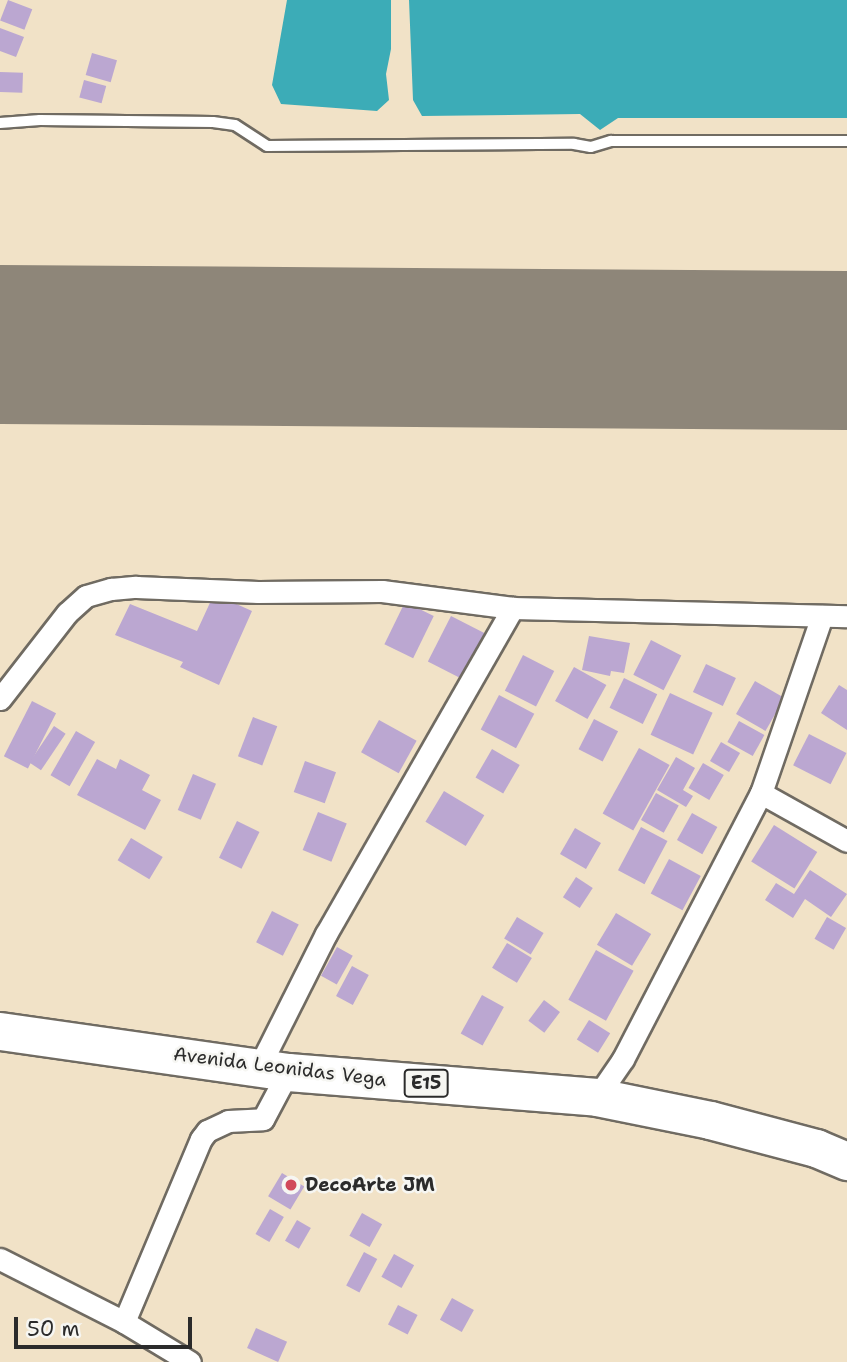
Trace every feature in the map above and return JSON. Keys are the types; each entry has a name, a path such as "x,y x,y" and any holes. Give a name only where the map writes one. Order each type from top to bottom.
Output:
{"highway":[{"name":"Avenida Leonidas Vega","path":"0,1031 274,1070 597,1097 710,1120 816,1148 847,1161"}],"street":[{"path":"0,699 67,613 86,596 111,589 383,591 513,608 847,616"},
{"path":"124,1322 201,1139 207,1131 228,1121 263,1119 274,1070 326,934 513,608"},
{"path":"597,1097 623,1059 761,793 822,616"},
{"path":"761,793 847,841"},
{"path":"0,1259 124,1322 190,1362"}],"lane":[{"path":"0,123 40,120 213,122 235,125 267,146 574,144 591,147 611,141 847,141"}],"water":[{"path":"287,0 391,0 391,49 386,74 389,100 377,111 281,104 272,85"},
{"path":"409,0 847,0 847,118 618,118 600,130 580,114 422,116 413,100"}],"building":[{"path":"8,0 32,9 24,30 0,21"},
{"path":"0,28 24,37 16,57 0,51"},
{"path":"92,53 117,60 111,82 86,75"},
{"path":"0,72 23,73 22,93 0,92"},
{"path":"84,80 106,86 102,103 79,97"},
{"path":"214,594 252,611 219,685 180,667 183,662 115,635 130,604 197,631"},
{"path":"405,602 434,616 413,658 384,644"},
{"path":"451,616 486,634 463,679 428,661"},
{"path":"589,636 630,643 624,673 611,671 610,676 582,670"},
{"path":"651,640 681,655 664,690 633,675"},
{"path":"523,655 554,671 536,707 505,691"},
{"path":"706,664 736,678 723,706 693,692"},
{"path":"574,667 606,685 587,719 555,701"},
{"path":"624,678 657,694 643,724 610,708"},
{"path":"755,681 784,698 765,731 736,714"},
{"path":"839,685 847,690 847,730 821,713"},
{"path":"670,693 713,713 693,755 651,735"},
{"path":"499,695 534,714 516,748 481,729"},
{"path":"32,701 56,713 28,769 4,756"},
{"path":"253,717 277,726 262,766 238,756"},
{"path":"594,719 618,731 603,762 579,749"},
{"path":"379,720 417,741 399,773 361,752"},
{"path":"739,721 764,735 753,756 727,742"},
{"path":"54,726 66,734 41,770 29,762"},
{"path":"76,731 95,742 70,786 50,775"},
{"path":"809,734 846,753 831,784 793,765"},
{"path":"721,742 740,753 729,772 710,761"},
{"path":"639,748 670,765 633,831 603,814"},
{"path":"492,749 520,765 503,794 476,778"},
{"path":"676,757 695,768 683,790 693,796 686,807 657,790"},
{"path":"97,759 116,769 120,759 150,775 142,790 161,800 145,830 77,795"},
{"path":"305,761 336,772 325,803 294,792"},
{"path":"703,763 724,775 709,800 688,788"},
{"path":"193,774 216,784 201,820 178,810"},
{"path":"444,791 484,815 466,846 425,822"},
{"path":"656,793 679,806 664,833 641,820"},
{"path":"318,812 347,824 331,862 303,850"},
{"path":"692,813 717,827 702,854 677,840"},
{"path":"237,821 259,832 241,869 219,858"},
{"path":"774,825 817,852 794,888 751,861"},
{"path":"641,827 667,841 644,884 618,870"},
{"path":"575,828 601,843 586,869 560,854"},
{"path":"131,838 163,857 149,879 118,860"},
{"path":"669,859 701,876 682,910 651,893"},
{"path":"810,870 847,894 831,917 805,899 793,918 765,900 776,883 794,894"},
{"path":"576,877 593,888 580,908 563,897"},
{"path":"272,911 299,925 283,956 256,942"},
{"path":"616,913 651,934 632,966 597,945"},
{"path":"517,917 544,933 531,954 504,938"},
{"path":"827,917 846,928 834,950 814,939"},
{"path":"507,943 532,958 517,983 492,968"},
{"path":"337,947 353,956 337,985 321,976"},
{"path":"596,950 634,971 606,1021 568,1000"},
{"path":"352,966 369,975 353,1005 336,996"},
{"path":"482,995 504,1007 483,1046 461,1033"},
{"path":"544,1000 560,1012 544,1033 528,1021"},
{"path":"589,1020 610,1033 598,1053 577,1040"},
{"path":"282,1173 304,1186 290,1210 268,1196"},
{"path":"270,1209 284,1217 269,1242 256,1234"},
{"path":"362,1213 382,1224 370,1247 349,1236"},
{"path":"297,1220 311,1228 299,1249 285,1241"},
{"path":"364,1252 377,1259 359,1293 346,1286"},
{"path":"394,1254 414,1265 402,1288 381,1277"},
{"path":"452,1298 474,1310 462,1332 440,1320"},
{"path":"398,1305 418,1315 408,1335 388,1325"},
{"path":"256,1328 287,1342 278,1362 247,1348"}],"runway":[{"path":"0,344 847,350"}],"place":[{"name":"DecoArte JM","path":"291,1185"}]}
